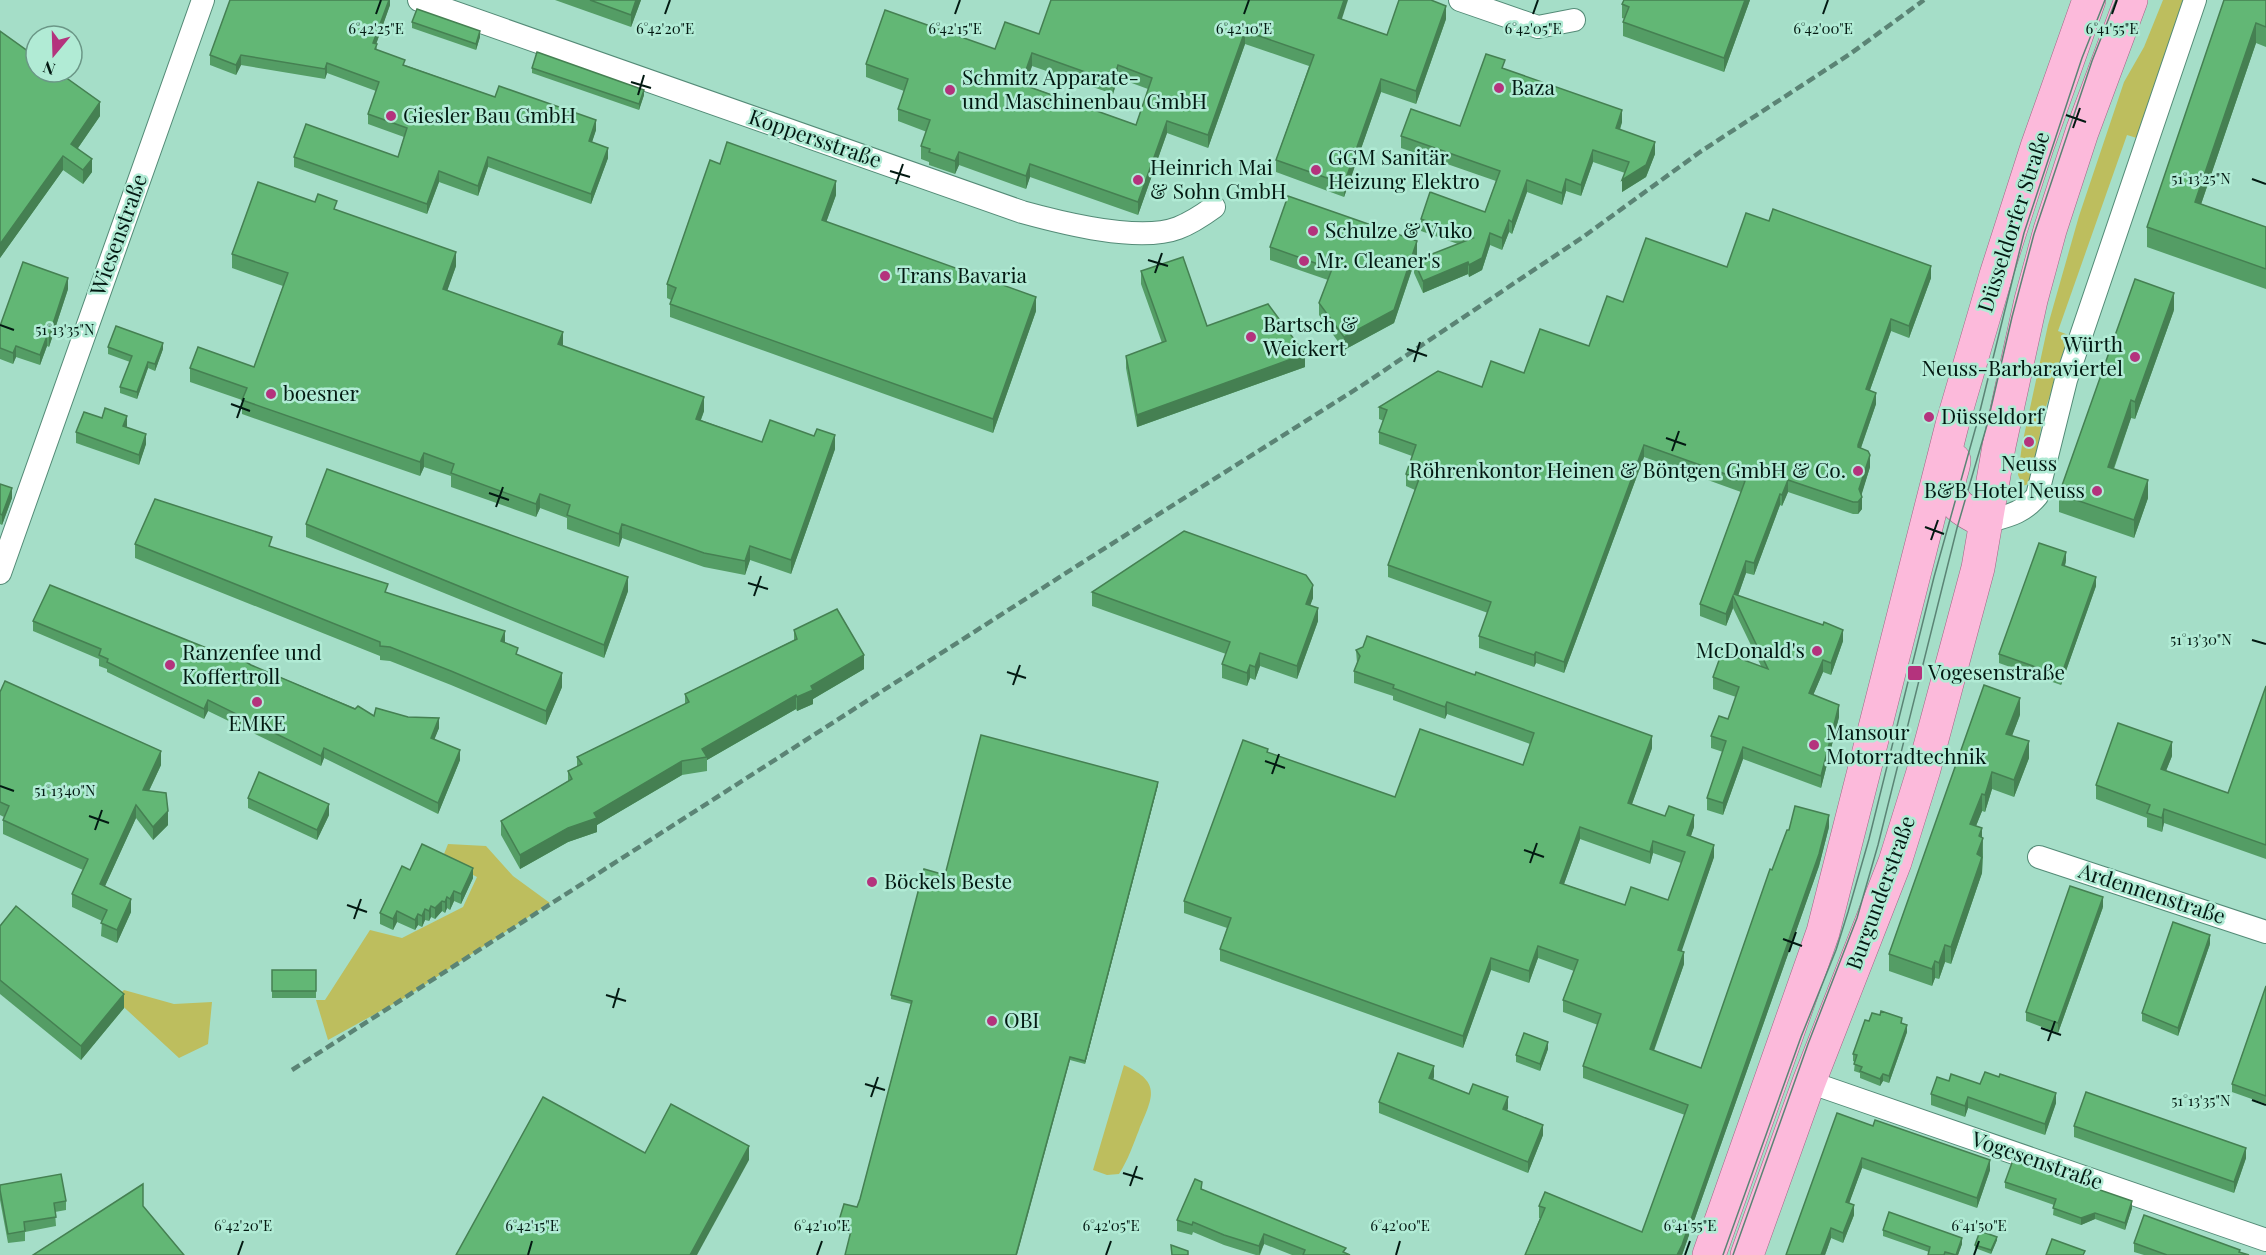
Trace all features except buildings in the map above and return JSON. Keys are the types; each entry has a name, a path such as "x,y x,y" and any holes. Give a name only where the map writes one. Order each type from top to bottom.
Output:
{"main road":[{"name":"Düsseldorfer Straße","path":"1918,552 1952,425 2033,158 2089,0"},
{"name":"Düsseldorfer Straße","path":"1986,522 2017,358 2047,240 2082,132 2131,0"},
{"path":"1952,425 1954,463 1950,491 1954,503 1962,510 1986,522"},
{"path":"1918,552 1931,538 1946,531 1986,522"},
{"name":"Burgunderstraße","path":"1748,1255 1809,1082 1895,862 1951,673 1971,596 1986,522"},
{"name":"Burgunderstraße","path":"1709,1255 1823,932 1918,552"}],"street":[{"name":"Wiesenstraße","path":"0,573 203,0"},
{"name":"Koppersstraße","path":"419,0 1022,212 1064,223 1148,233 1176,229 1214,207"},
{"path":"1460,0 1538,27 1574,20"},
{"path":"1986,522 2027,508 2037,496 2066,380 2195,0"},
{"name":"Ardennenstraße","path":"2039,856 2266,932"},
{"name":"Vogesenstraße","path":"1809,1082 2266,1240"}],"shaded area":[{"path":"2163,0 2185,0 2140,139 2127,135 2058,331 2071,336 2043,415 2036,459 2028,484 2023,486 2018,475 2022,445 2048,325 2079,216 2124,82 2144,47"},
{"path":"448,844 486,846 513,876 550,903 406,997 328,1040 316,1000 325,1000 370,930 402,938 463,907 477,877 442,859"},
{"path":"124,990 174,1004 212,1002 208,1044 179,1058 115,999"},
{"path":"1124,1065 1145,1078 1151,1092 1150,1100 1122,1169 1119,1174 1107,1175 1093,1170"}],"tram line":[{"path":"1723,1255 1848,912 1869,839 1934,577 1977,423 2024,233 2082,58 2105,0"},
{"path":"1733,1255 1808,1044 1857,918 1878,845 1957,528 1987,425 2034,234 2092,61 2116,0"}],"railway":[{"path":"292,1070 1361,386 1583,237 1700,152 1850,54 1924,0"}],"place":[{"name":"Baza","path":"1499,88"},
{"name":"Schmitz Apparate- und Maschinenbau GmbH","path":"950,90"},
{"name":"Giesler Bau GmbH","path":"391,116"},
{"name":"GGM Sanitär Heizung Elektro","path":"1316,170"},
{"name":"Heinrich Mai & Sohn GmbH","path":"1138,180"},
{"name":"Schulze & Vuko","path":"1313,231"},
{"name":"Mr. Cleaner's","path":"1304,261"},
{"name":"Trans Bavaria","path":"885,276"},
{"name":"Bartsch & Weickert","path":"1251,337"},
{"name":"Würth Neuss-Barbaraviertel","path":"2135,357"},
{"name":"boesner","path":"271,394"},
{"name":"Düsseldorf","path":"1929,417"},
{"name":"Neuss","path":"2029,442"},
{"name":"Röhrenkontor Heinen & Böntgen GmbH & Co.","path":"1858,471"},
{"name":"B&B Hotel Neuss","path":"2097,491"},
{"name":"McDonald's","path":"1817,651"},
{"name":"Ranzenfee und Koffertroll","path":"170,665"},
{"name":"Vogesenstraße","path":"1915,673"},
{"name":"EMKE","path":"257,702"},
{"name":"Mansour Motorradtechnik","path":"1814,745"},
{"name":"Böckels Beste","path":"872,882"},
{"name":"OBI","path":"992,1021"}]}
